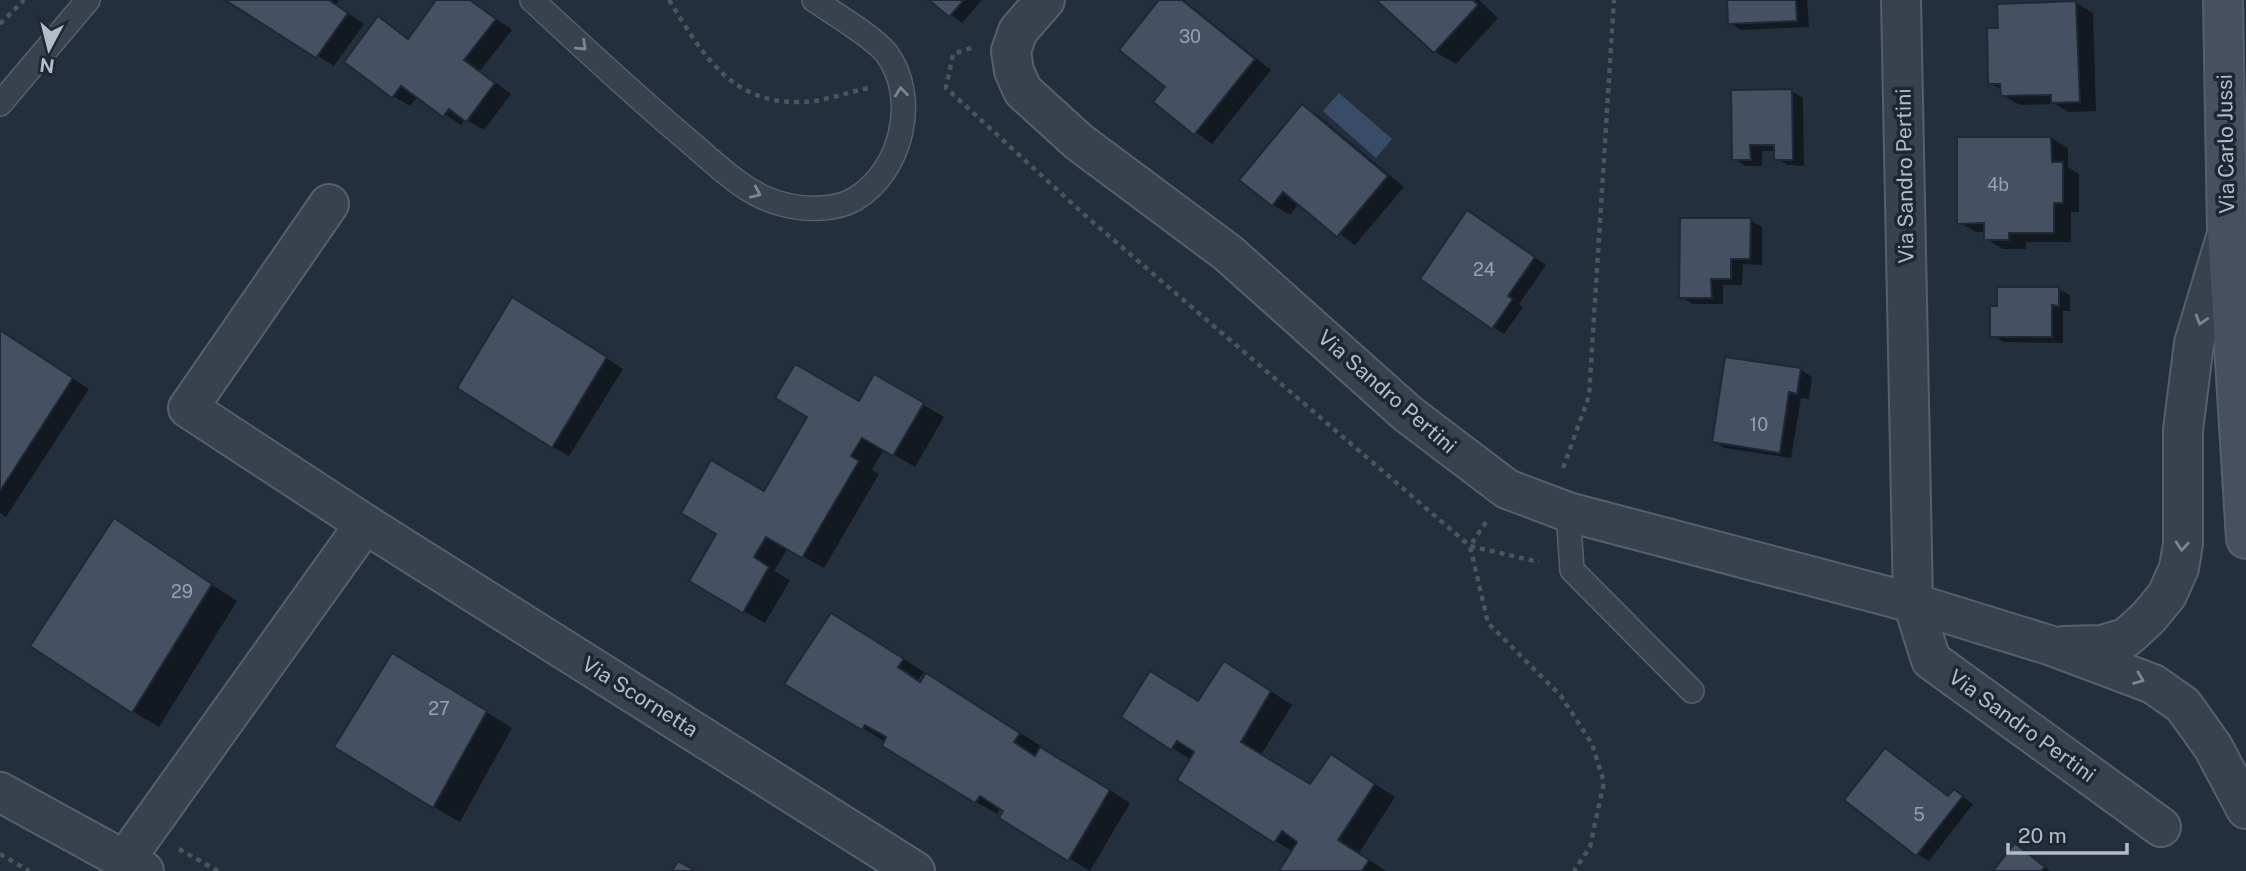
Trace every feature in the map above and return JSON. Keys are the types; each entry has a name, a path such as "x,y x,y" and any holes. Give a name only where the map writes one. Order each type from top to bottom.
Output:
{"street":[{"path":"1018,31 1045,0"},
{"name":"Via Sandro Pertini","path":"1901,0 1913,603 1931,660 2161,827"},
{"name":"Via Carlo Jussi","path":"2223,0 2227,231 2246,539"},
{"name":"Via Sandro Pertini","path":"1018,31 1011,51 1014,71 1023,91 1079,142 1227,253 1408,414 1507,489 1559,508 1913,603 2052,646 2153,684 2183,705 2213,747 2246,809"},
{"name":"Via Scornetta","path":"329,204 188,408 365,524 915,871"},
{"name":"Via Sandro Pertini","path":"2052,646 2102,645 2126,638 2167,595 2175,577 2183,544 2183,430 2194,344 2227,231"},
{"path":"0,792 134,866 365,524"}],"lane":[{"path":"0,104 88,0"},
{"path":"532,0 638,98 745,188 781,204 818,209 855,199 882,174 899,144 904,113 901,81 886,52 814,0"},
{"path":"1559,508 1572,570 1692,691"}],"path":[{"path":"0,24 24,0"},
{"path":"669,0 705,58 748,94 801,102 901,81 946,88 1088,218 1470,546 1572,570"},
{"path":"1559,508 1589,396 1615,0"},
{"path":"946,88 954,54 1018,31"},
{"path":"1507,489 1470,546 1488,623 1561,696 1592,744 1604,782 1590,847 1574,871"},
{"path":"0,854 29,871"}],"water":[{"path":"1339,93 1392,139 1376,158 1323,111"}],"building":[{"path":"225,0 329,0 348,13 316,58"},
{"path":"436,0 470,0 496,19 464,60 495,83 466,122 449,109 443,117 401,86 392,98 344,62 378,16 408,39"},
{"path":"929,0 964,0 949,17"},
{"path":"1159,0 1182,0 1255,59 1194,135 1153,102 1165,87 1119,50"},
{"path":"1376,0 1473,0 1478,5 1434,53"},
{"path":"1727,0 1796,0 1797,21 1728,24"},
{"path":"2076,1 2080,102 2051,103 2051,95 2001,96 2000,84 1988,84 1987,28 1998,28 1997,4"},
{"path":"1792,89 1793,160 1774,160 1774,145 1750,145 1751,160 1732,160 1731,90"},
{"path":"1302,104 1388,176 1337,237 1283,192 1272,206 1239,180"},
{"path":"1957,137 2051,137 2052,162 2063,162 2063,203 2054,203 2054,233 2009,233 2009,240 1984,240 1984,223 1957,224"},
{"path":"1467,210 1535,257 1508,296 1513,299 1492,329 1420,279"},
{"path":"1680,218 1751,218 1750,259 1731,259 1731,279 1711,279 1712,298 1679,298"},
{"path":"1997,287 2059,287 2059,306 2052,305 2052,337 1990,337 1990,306 1997,306"},
{"path":"512,297 607,357 552,448 457,388"},
{"path":"0,330 73,378 0,491"},
{"path":"1725,357 1801,368 1797,394 1789,392 1780,453 1712,442"},
{"path":"795,364 859,401 874,374 924,403 893,456 862,438 851,456 859,461 802,558 766,537 754,557 769,567 743,613 689,581 716,534 681,513 711,460 764,491 807,417 775,398"},
{"path":"114,518 212,584 132,713 30,646"},
{"path":"831,613 904,659 898,667 920,682 926,673 1020,733 1014,742 1035,756 1040,747 1110,790 1068,861 999,818 1003,811 980,796 975,803 882,746 886,737 865,725 862,730 784,684"},
{"path":"392,653 487,711 433,808 334,747"},
{"path":"1224,661 1271,691 1241,742 1310,784 1331,754 1375,784 1338,840 1369,860 1362,871 1279,871 1297,842 1282,831 1274,843 1177,780 1194,752 1177,741 1171,750 1121,717 1150,671 1198,701"},
{"path":"1885,748 1948,796 1954,789 1963,796 1916,856 1844,800"},
{"path":"2015,843 2045,867 2041,871 1993,871"},
{"path":"678,861 696,871 672,871"}]}
